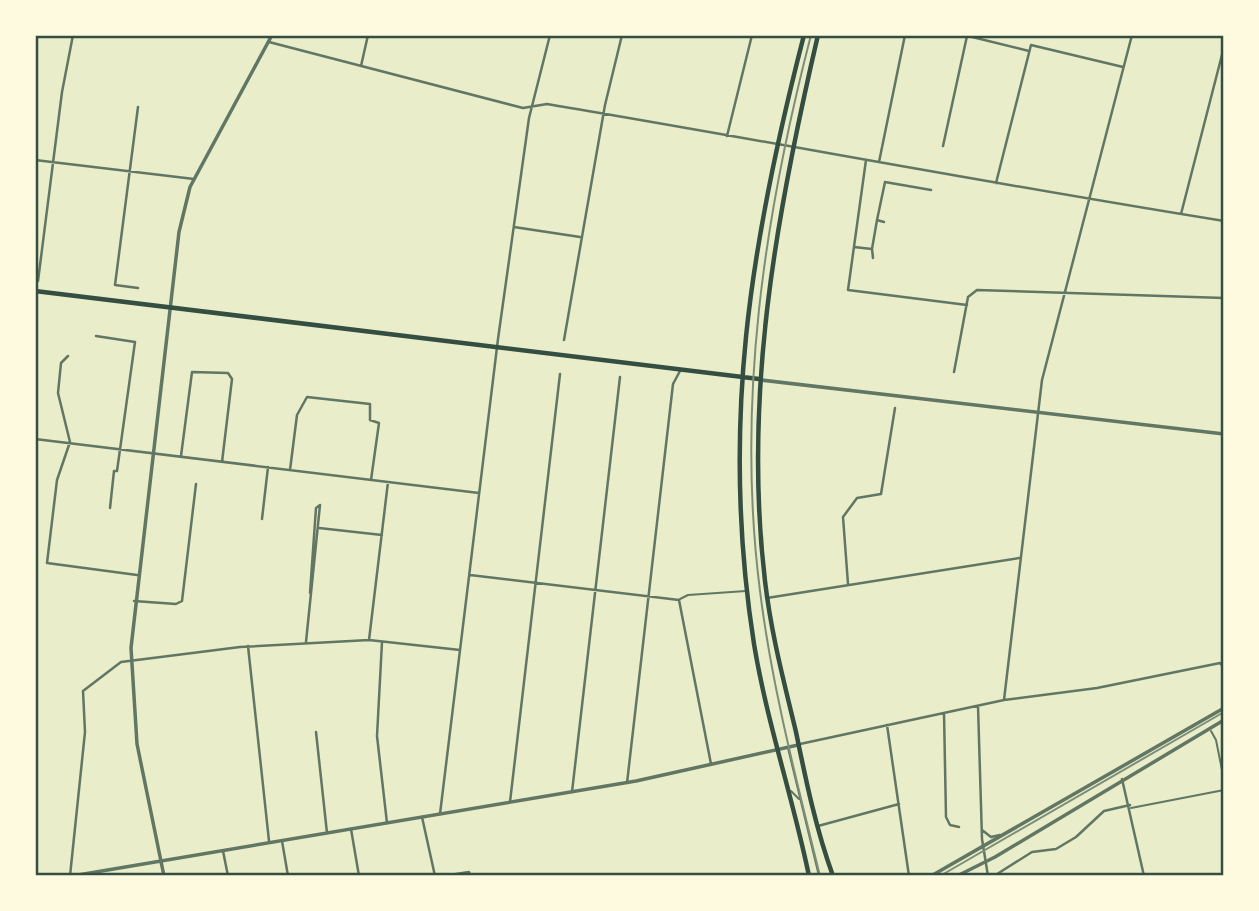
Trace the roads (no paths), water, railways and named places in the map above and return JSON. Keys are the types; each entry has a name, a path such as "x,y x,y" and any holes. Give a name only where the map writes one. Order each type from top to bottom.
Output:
{"main road":[{"path":"804,35 777,144 755,264 741,377 738,468 747,591 762,687 809,876"},
{"path":"818,35 792,147 771,268 759,379 758,492 767,598 817,826 833,876"},
{"path":"35,291 759,379"}],"street":[{"path":"38,281 73,35"},
{"path":"164,876 137,744 131,660 134,601 181,215 194,179 272,35"},
{"path":"361,67 368,35"},
{"path":"440,814 497,347 533,105 550,35"},
{"path":"564,340 604,114 622,35"},
{"path":"727,136 752,35"},
{"path":"879,162 905,35"},
{"path":"943,146 965,35 1028,51"},
{"path":"1004,700 1044,368 1132,35"},
{"path":"269,42 523,108 547,104 1088,201 1224,221"},
{"path":"996,183 1028,51 1035,44 1123,67"},
{"path":"1181,214 1224,47"},
{"path":"138,107 115,285 138,288"},
{"path":"35,160 194,179"},
{"path":"866,160 848,290 967,305"},
{"path":"873,258 872,249 885,182 931,190"},
{"path":"877,220 884,222"},
{"path":"514,227 581,237"},
{"path":"854,247 872,249"},
{"path":"954,372 970,293 977,289 1224,298"},
{"path":"110,508 136,335"},
{"path":"96,336 135,342"},
{"path":"68,356 61,363 58,393 70,442 57,480 47,563 137,575"},
{"path":"627,783 673,382 682,370"},
{"path":"181,456 192,372 228,373 232,379 222,462"},
{"path":"510,802 560,374"},
{"path":"572,792 620,377"},
{"path":"759,379 1224,434"},
{"path":"290,470 298,415 307,397 363,402 370,404 370,420 379,423 371,480"},
{"path":"848,584 843,517 857,498 881,495 895,408"},
{"path":"35,439 479,493"},
{"path":"262,519 268,467"},
{"path":"369,640 388,482"},
{"path":"134,601 181,602 196,484"},
{"path":"306,642 314,529 317,505 322,505 314,585 310,593"},
{"path":"314,529 382,535"},
{"path":"767,598 1021,558"},
{"path":"470,575 679,600 711,765"},
{"path":"460,650 369,640 306,642 248,646 121,662 83,690 85,732 71,876 627,783 1004,700 1097,688 1220,663 1224,668"},
{"path":"382,642 377,736 387,823"},
{"path":"248,646 269,843"},
{"path":"978,706 982,830 988,876"},
{"path":"930,876 1224,708"},
{"path":"944,713 946,820 950,825 959,827"},
{"path":"957,876 985,863 1224,720"},
{"path":"887,725 909,876"},
{"path":"316,733 327,833"},
{"path":"1122,779 1144,876"},
{"path":"817,826 899,804"},
{"path":"994,876 1032,852 1056,849 1076,837 1104,811 1130,807"},
{"path":"422,817 435,876"},
{"path":"351,829 359,876"},
{"path":"982,830 991,837 1004,834"},
{"path":"282,841 288,876"},
{"path":"223,850 228,876"},
{"path":"443,876 469,872 471,876"}],"lane":[{"path":"679,600 688,595 747,591"},
{"path":"1210,728 1216,740 1224,780"},
{"path":"788,747 819,876"},
{"path":"785,785 801,801"},
{"path":"1130,807 1224,790"},
{"path":"1224,845 1224,853"}],"tram line":[{"path":"811,35 794,103 768,241 753,380 751,450 753,521 765,627 786,735 820,876"},
{"path":"940,876 1224,712"}]}
